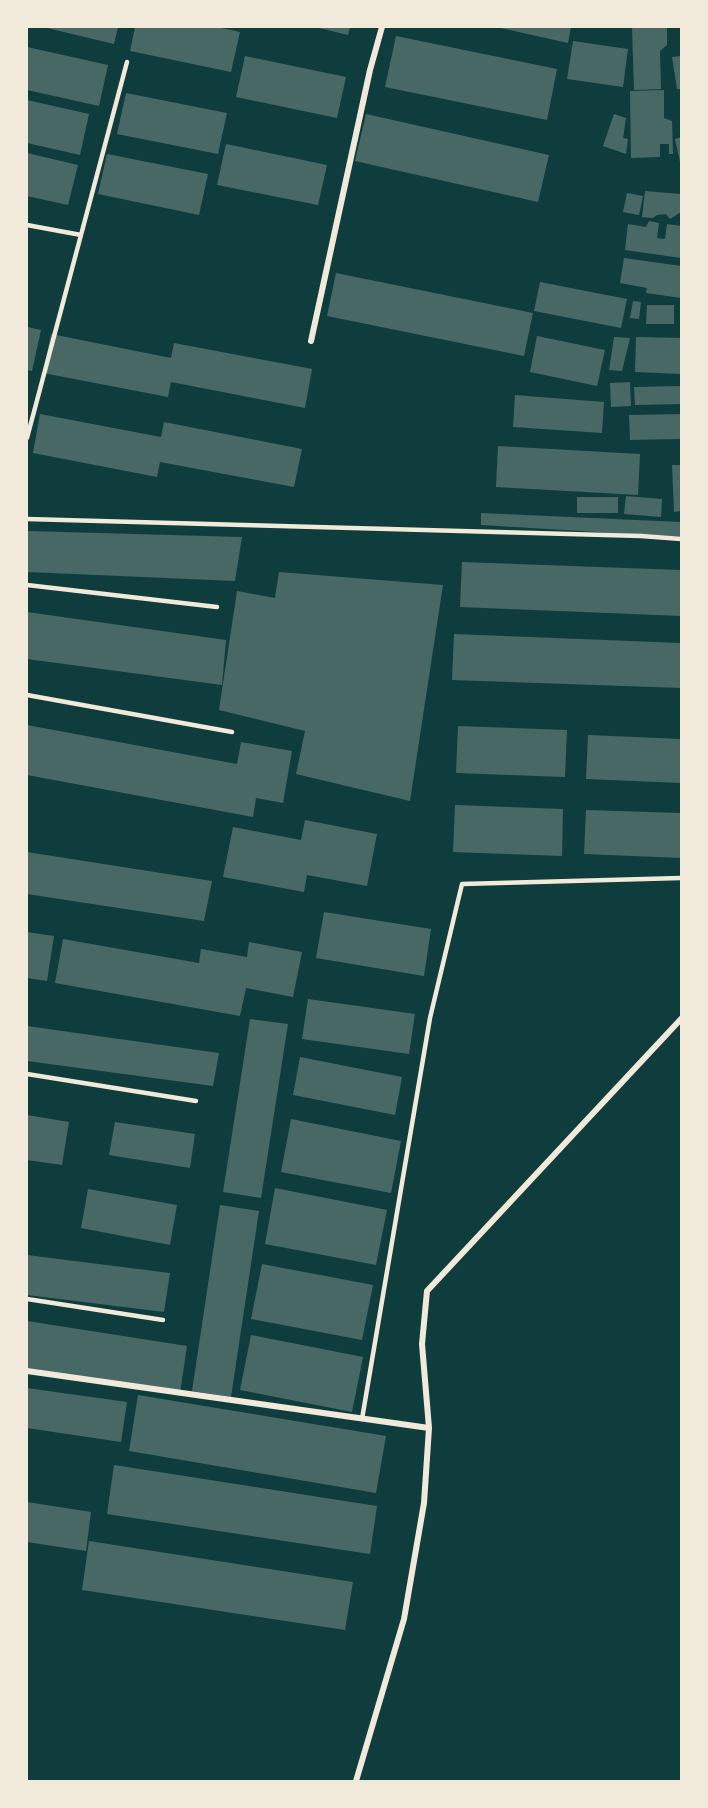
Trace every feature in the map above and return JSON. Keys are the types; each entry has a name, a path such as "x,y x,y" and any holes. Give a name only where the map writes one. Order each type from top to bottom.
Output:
{"street":[{"path":"311,341 370,70 382,27"},
{"path":"356,1781 404,1619 424,1503 429,1428 422,1344 427,1291 681,1019"},
{"path":"27,1371 429,1428"}],"lane":[{"path":"27,438 128,62"},
{"path":"27,225 81,235"},
{"path":"27,519 681,539"},
{"path":"27,585 217,607"},
{"path":"27,695 232,732"},
{"path":"362,1419 430,1018 462,884 681,878"},
{"path":"27,1074 196,1101"},
{"path":"27,1299 163,1320"}],"building":[{"path":"43,27 118,27 114,44"},
{"path":"135,27 217,27 240,32 231,72 130,51"},
{"path":"315,27 350,27 348,35"},
{"path":"496,27 571,27 568,43"},
{"path":"632,27 667,27 667,45 660,51 661,89 634,90"},
{"path":"396,36 557,69 547,120 385,87"},
{"path":"573,41 628,49 623,87 567,79"},
{"path":"27,47 108,65 99,106 27,90"},
{"path":"245,56 346,77 337,118 236,97"},
{"path":"681,56 681,89 677,89 672,57"},
{"path":"664,90 664,118 672,121 673,154 669,154 669,144 660,144 660,157 631,158 630,91"},
{"path":"126,93 227,113 218,154 117,134"},
{"path":"27,100 89,114 80,155 27,143"},
{"path":"366,114 549,155 538,202 355,161"},
{"path":"614,114 626,118 623,138 628,139 626,154 603,146"},
{"path":"681,137 681,161 680,162 675,139"},
{"path":"226,144 327,165 318,205 217,185"},
{"path":"27,153 78,165 68,205 27,196"},
{"path":"107,154 208,174 199,215 98,194"},
{"path":"645,191 681,194 681,212 670,219 666,214 653,218 642,217"},
{"path":"627,193 643,196 639,215 623,212"},
{"path":"649,221 659,223 657,238 665,239 667,224 681,226 681,258 625,250 628,224 646,227"},
{"path":"624,258 681,266 681,298 646,293 647,288 620,283"},
{"path":"336,273 533,313 524,356 327,316"},
{"path":"540,282 627,299 621,328 534,311"},
{"path":"633,301 641,302 639,319 630,318"},
{"path":"647,305 674,305 674,324 646,324"},
{"path":"27,327 41,330 32,371 27,370"},
{"path":"51,334 171,358 174,343 312,369 305,408 171,382 168,397 43,373"},
{"path":"537,336 605,350 597,386 530,372"},
{"path":"614,337 630,338 622,371 609,370"},
{"path":"636,337 681,338 681,374 635,372"},
{"path":"630,382 631,406 611,407 610,383"},
{"path":"681,386 681,404 635,405 634,387"},
{"path":"515,395 604,402 602,433 513,427"},
{"path":"40,414 161,437 164,422 302,449 294,487 160,462 157,477 33,453"},
{"path":"681,414 681,439 630,440 629,415"},
{"path":"498,446 640,454 638,495 496,487"},
{"path":"672,465 681,465 681,511 674,512"},
{"path":"626,496 662,499 661,517 624,514"},
{"path":"577,497 618,497 618,513 577,513"},
{"path":"481,513 681,522 681,537 481,525"},
{"path":"27,531 242,537 235,581 27,572"},
{"path":"462,562 681,570 681,616 460,607"},
{"path":"279,572 443,585 410,801 296,774 305,731 219,710 237,591 275,598"},
{"path":"27,612 226,640 222,685 27,659"},
{"path":"454,634 681,643 681,688 452,680"},
{"path":"27,725 237,764 241,742 292,751 283,803 256,798 253,817 27,775"},
{"path":"458,726 567,730 565,777 456,773"},
{"path":"588,735 681,739 681,783 586,779"},
{"path":"455,805 563,809 562,856 453,852"},
{"path":"586,810 681,813 681,858 584,854"},
{"path":"305,820 377,834 367,886 307,875 304,892 223,877 233,827 301,840"},
{"path":"27,852 212,881 204,921 27,894"},
{"path":"324,912 431,929 424,976 316,958"},
{"path":"27,932 54,936 47,981 27,978"},
{"path":"63,939 199,963 201,949 247,957 249,942 302,952 293,997 246,988 240,1016 55,983"},
{"path":"308,999 415,1014 409,1054 302,1039"},
{"path":"250,1019 288,1024 261,1198 223,1192"},
{"path":"27,1026 219,1053 213,1086 27,1061"},
{"path":"300,1057 402,1077 395,1115 293,1095"},
{"path":"27,1115 69,1122 62,1165 27,1160"},
{"path":"291,1119 401,1141 391,1193 281,1172"},
{"path":"115,1122 195,1134 190,1168 109,1155"},
{"path":"275,1188 387,1210 376,1265 265,1244"},
{"path":"88,1189 177,1205 170,1245 81,1228"},
{"path":"220,1205 259,1211 231,1397 192,1391"},
{"path":"27,1255 170,1273 164,1312 27,1295"},
{"path":"262,1264 373,1285 362,1340 251,1319"},
{"path":"27,1321 187,1346 180,1393 27,1368"},
{"path":"251,1335 363,1357 352,1412 240,1390"},
{"path":"27,1388 127,1402 121,1442 27,1428"},
{"path":"138,1395 386,1436 376,1493 129,1451"},
{"path":"114,1465 377,1506 370,1554 107,1514"},
{"path":"27,1502 91,1512 86,1551 27,1542"},
{"path":"89,1541 353,1582 345,1630 82,1590"}]}
